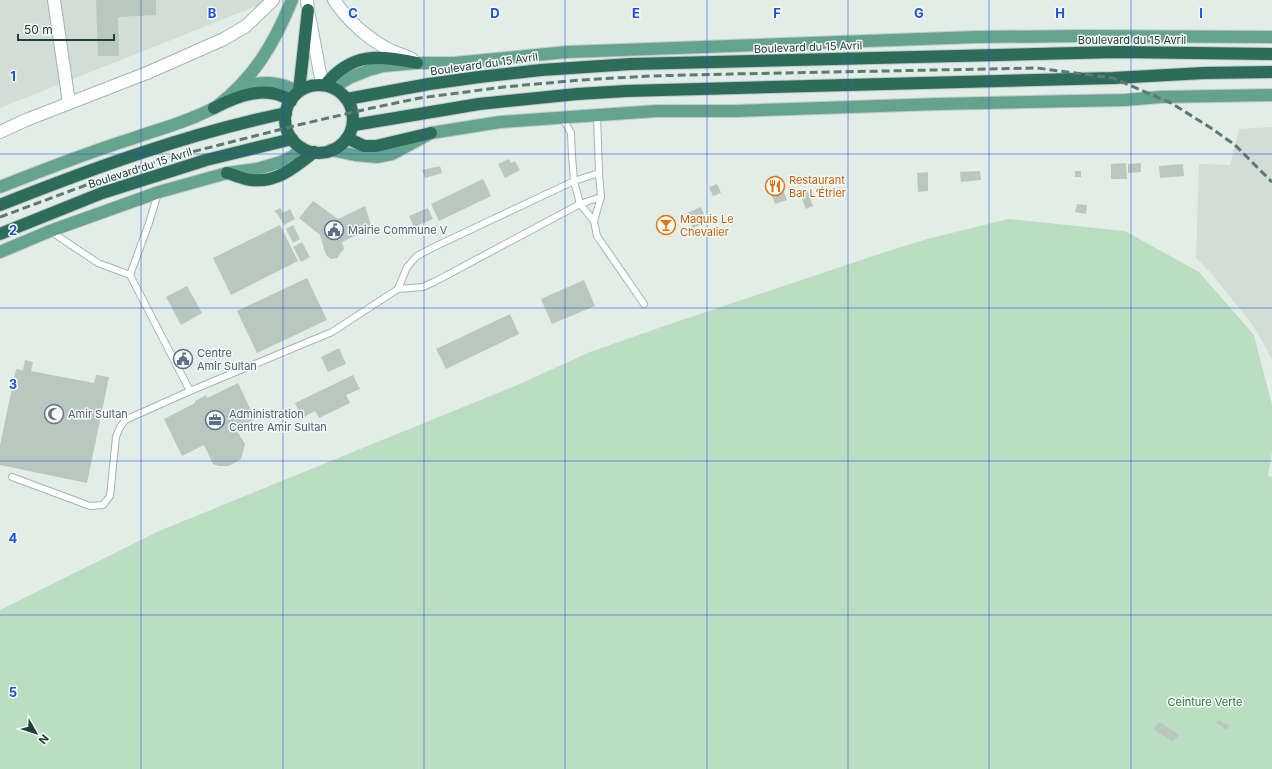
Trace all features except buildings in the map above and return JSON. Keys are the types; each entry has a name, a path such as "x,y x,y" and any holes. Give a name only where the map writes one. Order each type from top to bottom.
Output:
{"highway":[{"path":"214,108 233,98 243,95 267,92 283,96 296,95 307,87 316,85 329,86 341,93 347,99 352,112 354,125 347,138 339,146 331,150 323,153 314,152 302,148 292,139 286,128 286,114 296,95 308,5"},
{"name":"Boulevard du 15 Avril","path":"347,99 479,77 541,70 631,64 1118,52 1272,54"},
{"path":"329,86 330,78 351,64 366,58 381,57 420,63"},
{"path":"354,125 479,104 577,94 1272,72"},
{"name":"Boulevard du 15 Avril","path":"0,205 136,154 204,133 286,114"},
{"path":"347,138 364,146 376,146 431,133"},
{"name":"Boulevard du 15 Avril","path":"0,234 102,193 206,160 292,139"},
{"path":"227,173 251,180 271,179 284,174 314,152"}],"main road":[{"path":"0,187 87,153 192,118 214,108 247,79 266,54 280,28 292,0"},
{"name":"Boulevard du 15 Avril","path":"420,63 454,63 566,52 977,37 1272,37"},
{"path":"234,92 251,85 261,83 290,87 296,95"},
{"path":"331,150 355,155 377,157 392,154 431,133 500,122 657,111 736,111 938,104 1126,100 1160,97 1272,95"},
{"path":"0,252 50,231 159,192 227,173 257,169 281,162 293,156 302,148"}],"street":[{"path":"54,0 69,103"},
{"path":"0,132 26,120 147,73 224,39 246,26 273,0"},
{"path":"334,0 355,25 370,38 391,51 420,63"},
{"path":"308,5 320,73 322,80 329,86"}],"lane":[{"path":"597,115 601,197 594,221 597,236 644,304"},
{"path":"562,117 571,133 574,181 580,204 594,221"},
{"path":"398,289 407,267 417,256 574,181 599,173"},
{"path":"130,275 159,192"},
{"path":"12,478 90,506 103,505 110,496 116,437 125,420 190,391 332,332 398,289 423,287 580,204 601,197"},
{"path":"50,231 98,263 130,275 190,391"}],"shaded area":[{"path":"0,0 272,0 0,108"},
{"path":"1272,127 1272,360 1249,320 1209,271 1196,258 1199,164 1230,165 1239,129"}],"green space":[{"name":"Ceinture Verte","path":"1008,219 1125,231 1199,272 1254,335 1272,405 1272,452 1268,476 1272,477 1272,769 0,769 0,610 159,531 515,386 590,352 879,254 927,239"}],"railway":[{"path":"0,217 89,184 164,159 367,109 420,98 504,87 580,80 650,76 1037,68 1113,78 1171,103 1211,128 1235,145 1272,182"}],"place":[{"name":"Restaurant Bar L’Étrier","path":"775,186"},
{"name":"Maquis Le Chevalier","path":"666,225"},
{"name":"Mairie Commune V","path":"334,230"},
{"name":"Centre Amir Sultan","path":"183,359"},
{"name":"Amir Sultan","path":"54,414"},
{"name":"Administration Centre Amir Sultan","path":"215,420"}]}
